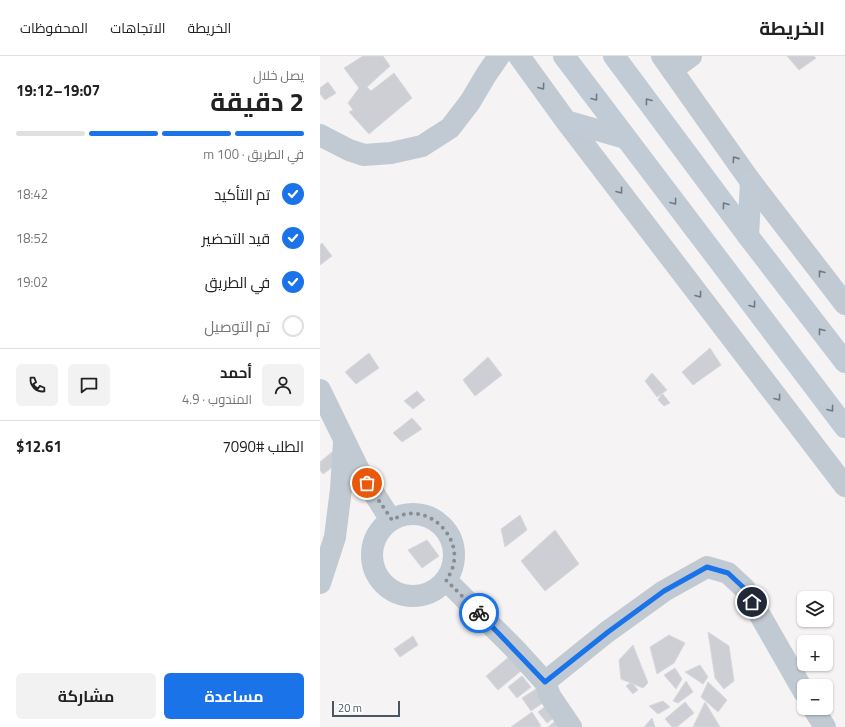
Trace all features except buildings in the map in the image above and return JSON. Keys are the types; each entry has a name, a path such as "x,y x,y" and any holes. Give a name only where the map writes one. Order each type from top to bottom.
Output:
{"main road":[{"path":"564,56 845,427"},
{"path":"614,56 748,236 845,362"},
{"path":"566,121 625,138"},
{"path":"748,236 751,182"}],"street":[{"path":"320,135 349,150 364,155 390,153 422,146 450,128 470,102 499,56"},
{"path":"519,56 566,121 845,486"},
{"path":"691,56 667,63 751,182 845,304"},
{"path":"320,390 359,470 392,520"},
{"path":"320,583 335,537 341,489 344,441"},
{"path":"407,514 423,515 438,522 449,534 454,549 454,565 446,580 434,591 419,597 403,596 388,589 377,577 372,562 372,546 380,531 392,520 407,514"},
{"path":"545,682 608,632 664,591 707,567 728,573 745,589 797,680"},
{"path":"446,580 514,648 545,682 550,696 572,727"},
{"path":"817,715 825,727"}],"way so far":[{"path":"367,483 392,520 407,514 423,515 438,522 449,534 454,549 454,565 446,580 479,613"}],"route":[{"path":"479,613 545,682 608,632 664,591 707,567 728,573 745,589 752,602"}]}
